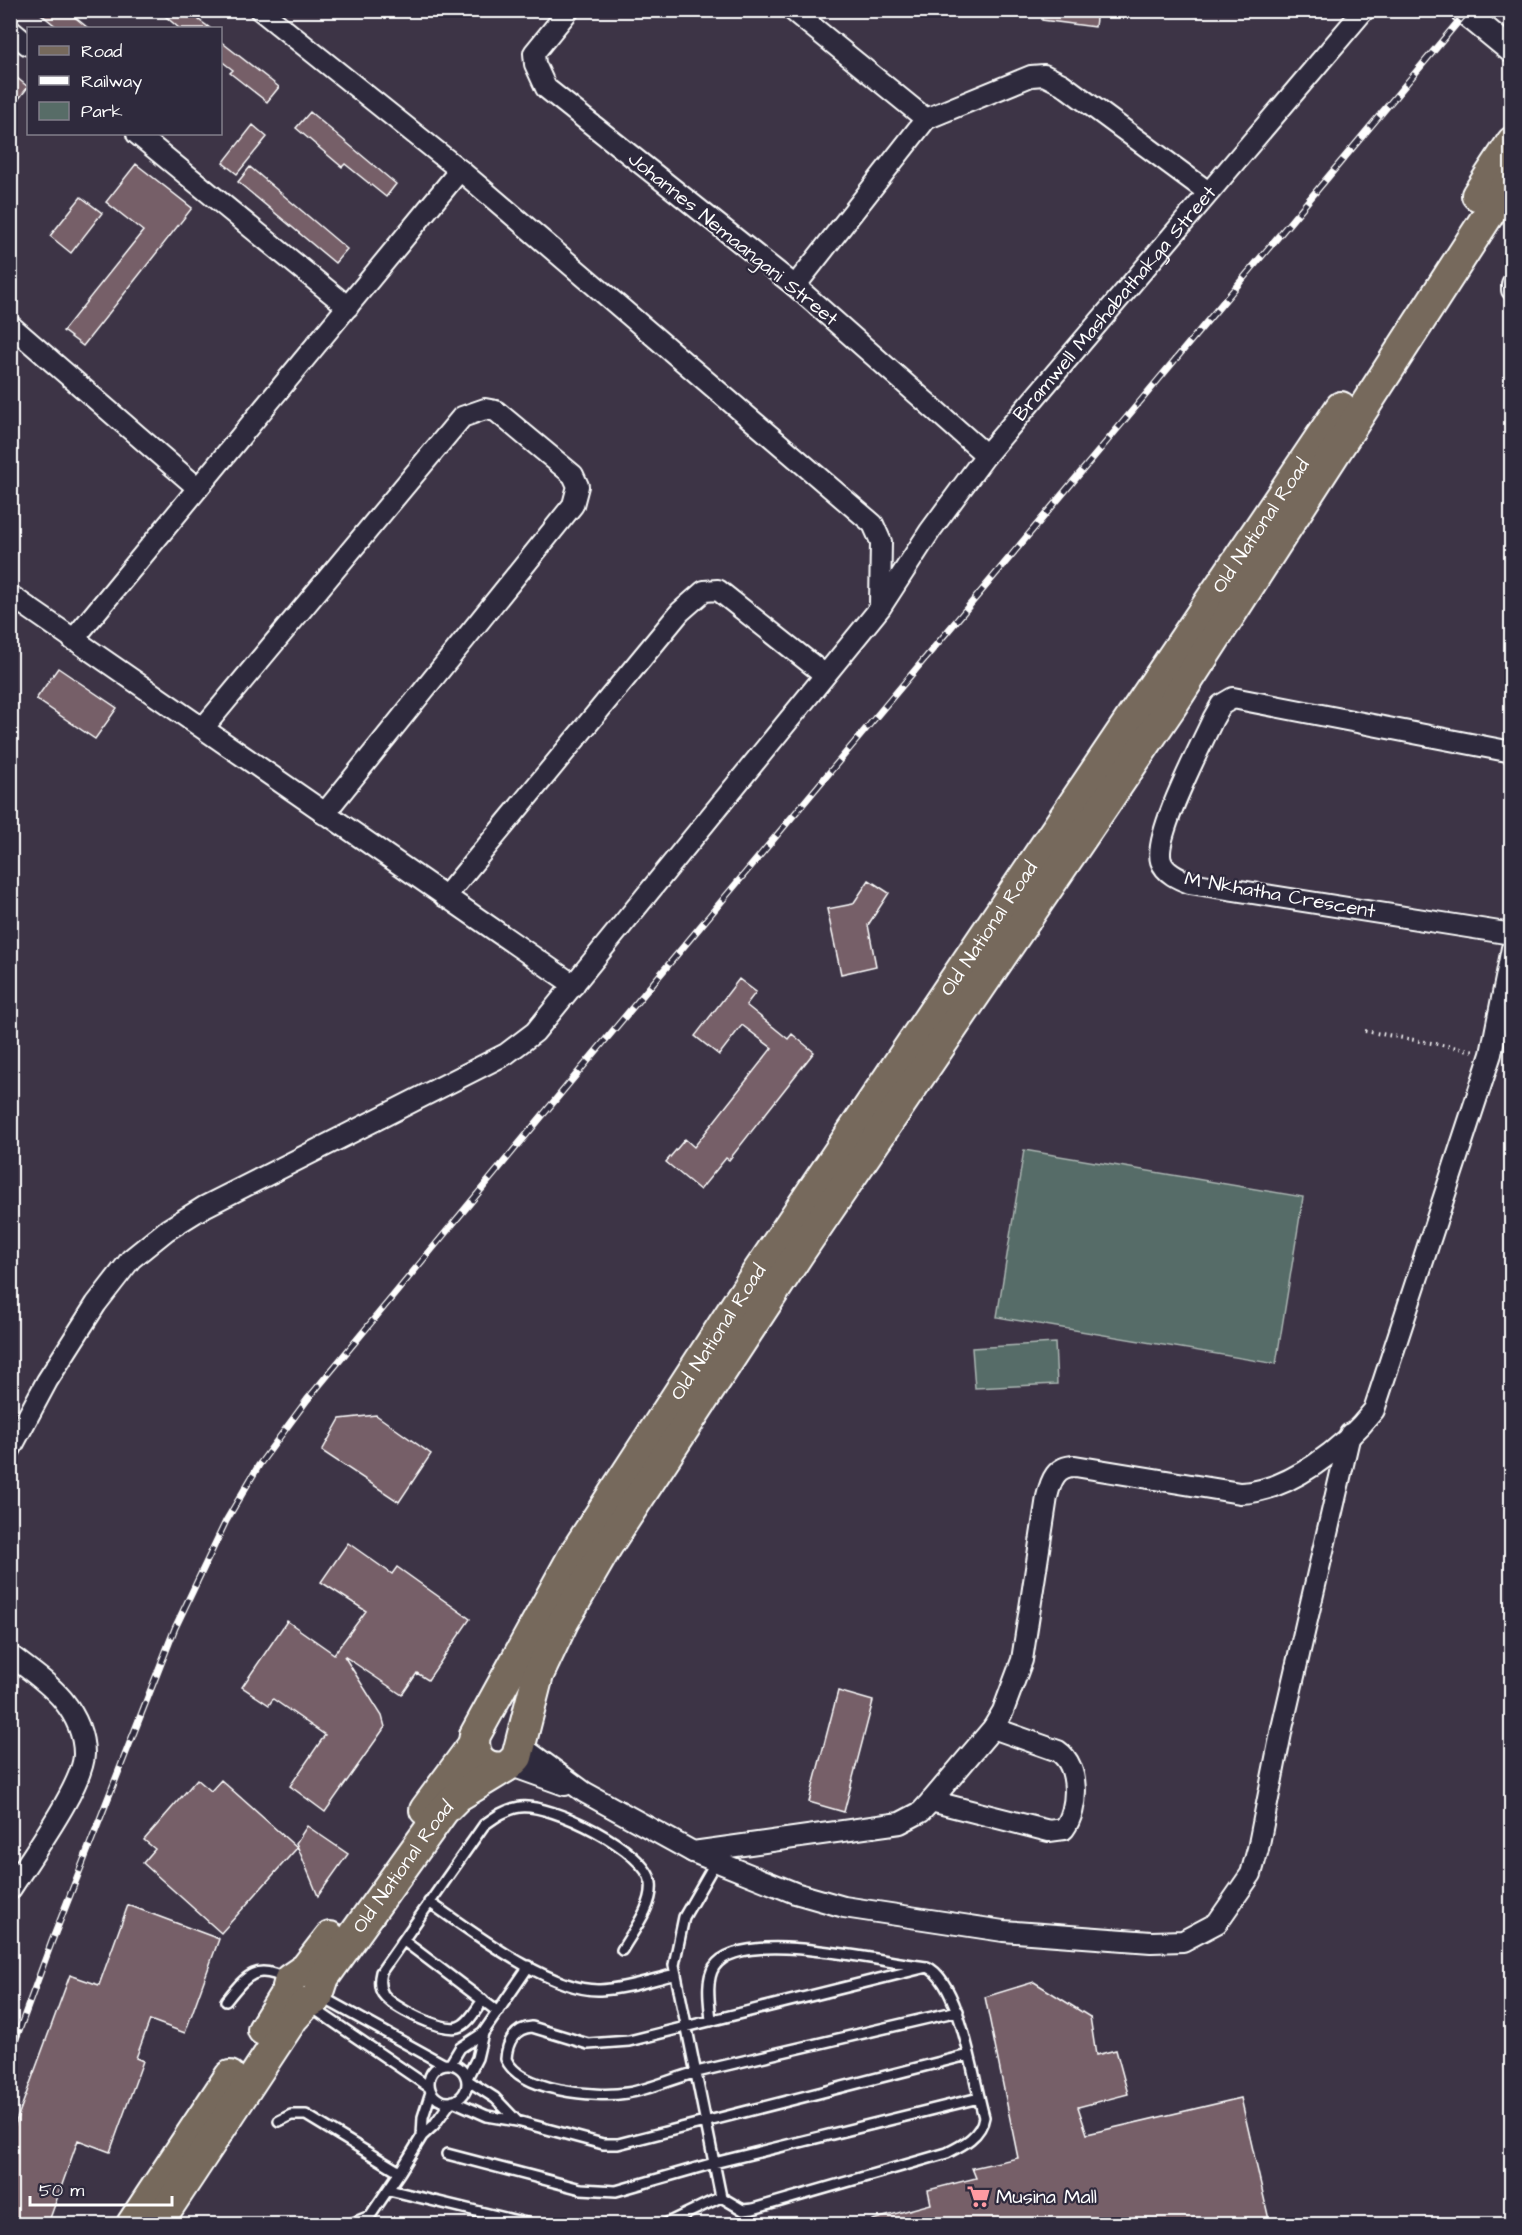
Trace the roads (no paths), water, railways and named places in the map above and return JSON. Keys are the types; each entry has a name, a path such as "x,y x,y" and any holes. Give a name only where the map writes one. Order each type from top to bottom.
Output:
{"main road":[{"name":"Old National Road","path":"157,2224 292,2018 304,1990 306,1968 477,1736 576,1553 753,1279 1343,403 1512,142"},
{"name":"Old National Road","path":"132,2224 304,1990 443,1811 458,1796 514,1755 538,1675 563,1622 613,1536 799,1253 1170,708 1512,178"},
{"path":"500,1720 510,1724 518,1732 514,1755 496,1768 480,1761 477,1736 490,1721 500,1720"}],"street":[{"path":"260,10 460,170 873,524 881,542 880,608"},
{"name":"Johannes Nemaangani Street","path":"569,10 534,53 535,64 546,88 795,286 986,455"},
{"path":"792,10 926,119"},
{"name":"Bramwell Mashabathakga Street","path":"10,1450 46,1380 96,1304 131,1259 149,1244 167,1230 204,1208 506,1054 535,1032 880,608 930,531 986,455 1364,10"},
{"path":"1462,10 1512,51"},
{"path":"10,30 27,44"},
{"path":"795,286 926,119 1014,82 1044,75 1062,84 1208,192"},
{"path":"138,135 348,307"},
{"path":"73,640 460,170"},
{"path":"1512,284 1512,290"},
{"path":"10,325 198,488"},
{"path":"204,727 462,417 485,409 496,411 573,475 578,486 573,505 565,518 324,814"},
{"path":"445,897 680,612 704,591 718,590 824,674"},
{"path":"10,595 574,985"},
{"name":"M Nkhatha Crescent","path":"1512,752 1233,698 1221,705 1213,719 1166,828 1159,852 1162,865 1174,877 1190,883 1512,934"},
{"path":"693,1852 900,1823 921,1812 932,1801 993,1728 1013,1688 1022,1660 1047,1497 1055,1474 1068,1466 1076,1466 1240,1493 1258,1492 1290,1479 1350,1434 1374,1410 1491,1054 1512,948"},
{"path":"514,1755 715,1863 795,1893 844,1907 1003,1931 1151,1942 1183,1941 1217,1923 1251,1874 1282,1728 1350,1434"},
{"path":"10,1655 49,1685 63,1700 75,1717 82,1735 84,1756 76,1784 10,1890"},
{"path":"932,1801 1049,1831 1064,1829 1069,1820 1076,1783 1068,1757 1058,1751 993,1728"}],"lane":[{"path":"483,2000 468,2021 461,2026 448,2029 435,2025 385,1996 380,1986 380,1975 484,1826 507,1810 521,1807 542,1809 625,1849 636,1859 650,1879 650,1898 622,1950"},
{"path":"711,2021 709,1984 713,1968 723,1957 745,1951 775,1947 807,1949 927,1967 946,1983 958,2011 984,2117 981,2129 947,2152 753,2209 737,2207 721,2197 674,1965 684,1917 715,1863"},
{"path":"429,1902 542,1974 597,1990 619,1988 676,1974"},
{"path":"404,1941 498,2012"},
{"path":"422,2136 431,2073 447,2064 460,2048 483,2033 529,1966"},
{"path":"927,1967 687,2027 604,2044 588,2044 543,2029 525,2027 512,2039 506,2058 516,2073 537,2084 605,2094 625,2093 696,2072 958,2011"},
{"path":"226,2001 236,1989 262,1970 271,1971 464,2071 467,2079 495,2098 517,2121"},
{"path":"304,1990 321,2011 430,2090 438,2099 487,2116 517,2121 603,2144 630,2142 968,2055"},
{"path":"351,2224 370,2216 422,2136 434,2126 451,2102 465,2092 467,2079 477,2058 483,2033"},
{"path":"447,2154 601,2192 616,2192 714,2163 979,2098"},
{"path":"279,2121 291,2115 313,2118 400,2172"},
{"path":"389,2190 530,2224"},
{"path":"665,2224 721,2197"}],"railway":[{"path":"10,2055 52,1941 175,1628 226,1521 259,1465 307,1400 571,1081 1468,10"}],"place":[{"name":"Musina Mall","path":"978,2197"}]}
